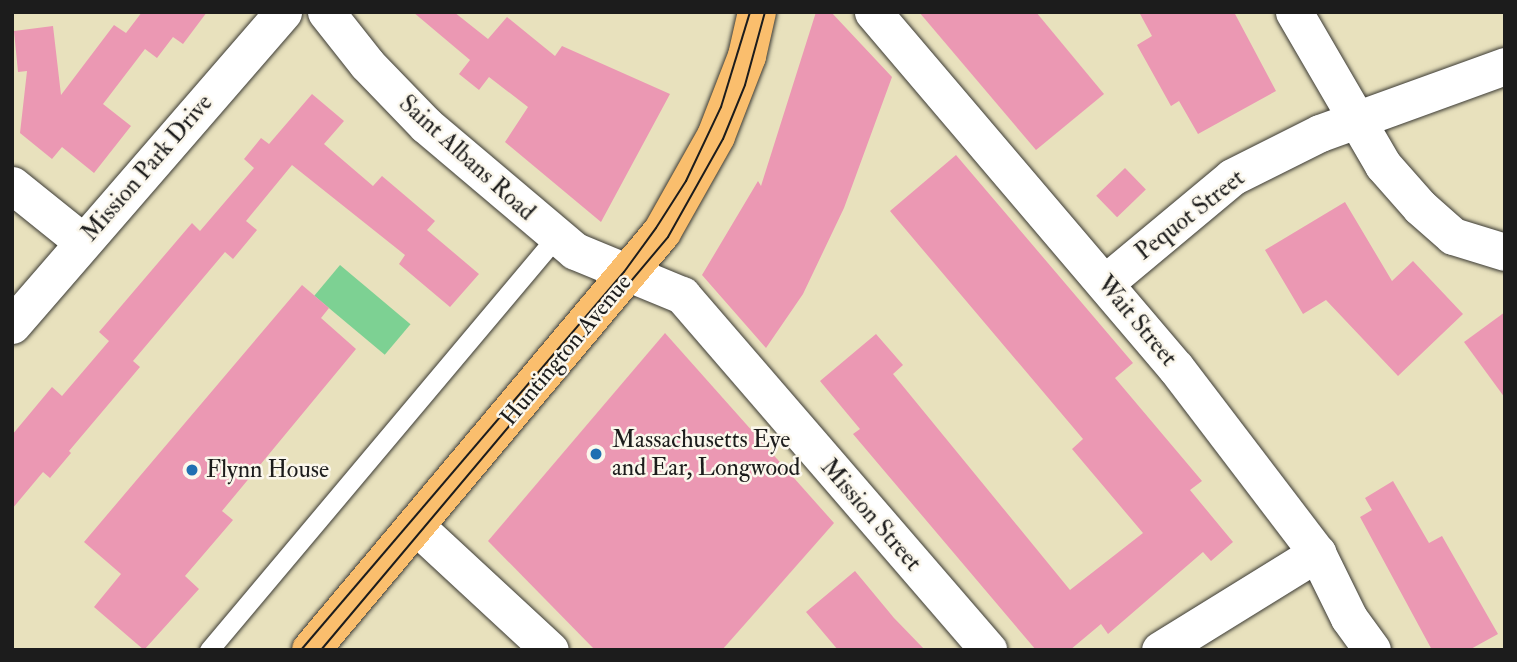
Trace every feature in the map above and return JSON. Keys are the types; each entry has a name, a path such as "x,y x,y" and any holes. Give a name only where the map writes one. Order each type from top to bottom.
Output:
{"main road":[{"name":"Huntington Avenue","path":"311,650 631,274 705,161 738,82 757,12"}],"street":[{"name":"Mission Park Drive","path":"12,325 283,12"},
{"name":"Saint Albans Road","path":"326,12 416,116 575,251 631,274"},
{"name":"Wait Street","path":"873,12 1105,283 1317,553 1349,618 1372,650"},
{"path":"1294,12 1383,165 1420,207 1453,236 1505,252"},
{"name":"Pequot Street","path":"1105,283 1232,177 1356,120 1505,66"},
{"path":"12,185 83,242"},
{"name":"Mission Street","path":"631,274 682,295 988,650"},
{"path":"417,527 550,650"},
{"path":"1160,650 1317,553"}],"lane":[{"path":"209,650 557,236"}],"green space":[{"path":"340,265 410,324 385,355 314,296"}],"building":[{"path":"142,12 207,12 183,44 173,37 157,58 145,49 103,104 131,126 94,173 62,147 52,159 20,133 27,71 18,72 14,31 53,26 61,95 114,25 126,33"},
{"path":"413,12 454,12 488,39 507,17 555,56 562,46 670,94 601,222 505,142 528,107 489,77 479,90 459,74 470,60"},
{"path":"816,12 831,12 892,77 844,208 803,294 766,348 702,275 758,181 761,186"},
{"path":"919,12 1036,12 1104,94 1036,150"},
{"path":"1139,12 1234,12 1276,91 1198,134 1179,101 1171,106 1137,45 1152,36"},
{"path":"312,94 344,121 324,144 373,186 382,176 435,221 427,230 479,274 450,307 399,264 405,255 292,165 246,221 257,230 233,259 225,252 133,361 140,367 69,451 71,453 50,478 43,472 12,509 12,435 52,387 62,396 109,341 99,332 192,223 200,231 254,168 244,159 261,138 269,144"},
{"path":"956,155 1133,363 1115,378 1202,481 1190,490 1233,542 1211,561 1203,552 1108,634 1101,624 1070,650 1036,650 853,434 860,429 820,381 876,334 903,365 893,374 1070,590 1143,533 1072,449 1083,439 890,211"},
{"path":"1125,168 1146,190 1117,217 1096,196"},
{"path":"1345,202 1392,281 1413,261 1463,314 1398,376 1326,300 1303,314 1265,250"},
{"name":"Flynn House","path":"302,285 329,308 321,318 356,349 222,511 233,520 185,576 199,589 144,650 94,607 121,574 84,542"},
{"path":"1505,312 1505,398 1464,342"},
{"path":"665,333 834,523 722,650 595,650 488,541"},
{"path":"1393,481 1429,543 1442,536 1498,634 1469,650 1432,650 1360,517 1372,510 1365,498"},
{"path":"855,571 925,650 838,650 806,612"}],"tram line":[{"path":"301,650 624,272 656,228 686,181 721,107 750,12"},
{"path":"321,650 668,237 723,139 745,85 765,12"}],"place":[{"name":"Massachusetts Eye and Ear, Longwood","path":"596,454"},
{"name":"Flynn House","path":"192,470"}]}
